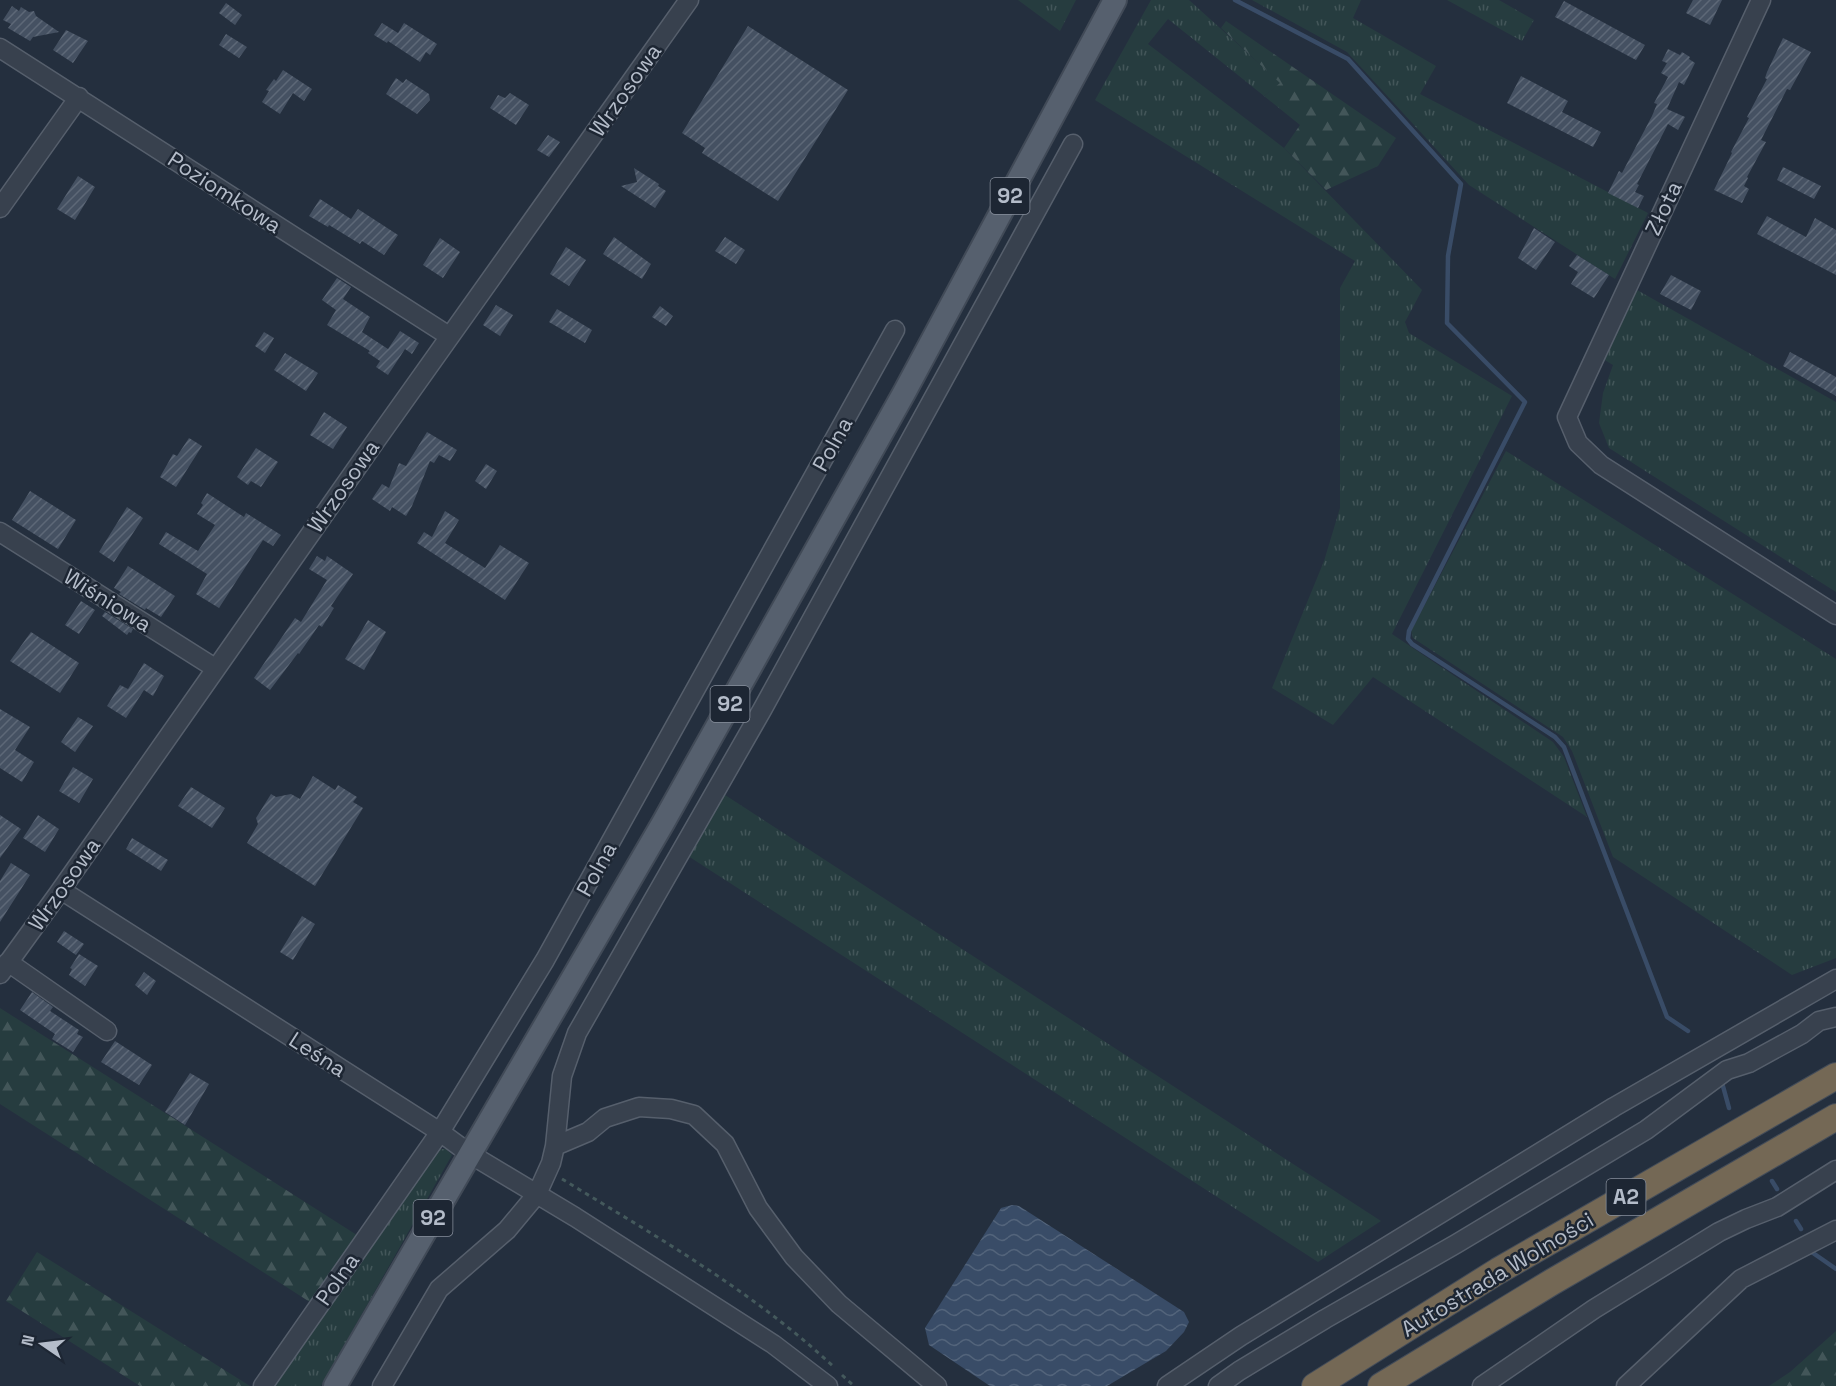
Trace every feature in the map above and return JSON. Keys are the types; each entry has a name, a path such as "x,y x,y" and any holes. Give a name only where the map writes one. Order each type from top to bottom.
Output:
{"highway":[{"name":"Autostrada Wolności","path":"1315,1386 1498,1271 1836,1076"},
{"name":"Autostrada Wolności","path":"1381,1386 1552,1282 1836,1117"}],"main road":[{"name":"92","path":"335,1386 663,824 882,434 1115,0"}],"street":[{"name":"Wrzosowa","path":"4,968 449,336 689,0"},
{"name":"Złota","path":"1761,0 1567,417 1578,443 1601,465 1836,615"},
{"name":"Poziomkowa","path":"0,48 449,336"},
{"path":"0,208 78,97"},
{"path":"382,1386 439,1289 507,1230 537,1194 548,1171 555,1146 562,1076 578,1033 762,710 1073,144"},
{"name":"Polna","path":"263,1386 440,1132 545,960 895,330"},
{"name":"Wiśniowa","path":"0,532 215,668"},
{"name":"Leśna","path":"61,890 440,1132 470,1154 575,1216 773,1344 828,1386"},
{"path":"4,968 107,1030"},
{"path":"1167,1386 1241,1336 1614,1107 1836,979"},
{"path":"1218,1386 1315,1325 1646,1130 1727,1070 1749,1063 1793,1039 1819,1021 1836,1017"},
{"path":"555,1146 588,1132 605,1118 639,1107 671,1109 694,1115 724,1144 758,1208 794,1257 839,1304 937,1386"},
{"path":"1482,1386 1594,1309 1709,1238 1746,1219 1778,1207 1836,1170"},
{"path":"1626,1386 1741,1279 1836,1230"}],"path":[{"path":"548,1171 692,1258 764,1309 854,1386"}],"green space":[{"path":"1018,0 1076,0 1060,31"},
{"path":"1151,0 1189,0 1281,83 1264,96 1168,19 1148,44 1284,148 1422,290 1405,322 1409,333 1512,396 1392,634 1553,742 1564,757 1587,817 1373,677 1333,725 1272,688 1324,561 1340,508 1340,288 1355,261 1095,100"},
{"path":"1252,0 1361,0 1353,18 1436,66 1420,94 1648,213 1615,279 1469,185 1347,52"},
{"path":"1447,0 1499,0 1534,20 1522,41"},
{"path":"1226,21 1396,138 1378,166 1326,190 1284,148 1300,125 1264,96 1280,83 1221,28"},
{"path":"1637,290 1836,402 1836,592 1609,448 1599,423 1603,393 1613,365 1603,359"},
{"path":"1506,451 1836,659 1836,958 1792,975 1613,857 1572,751 1563,737 1413,638 1411,631"},
{"path":"722,793 1381,1221 1318,1262 688,856"},
{"path":"0,1008 360,1237 313,1304 0,1104"},
{"path":"446,1149 452,1155 321,1386 271,1386 434,1152"},
{"path":"37,1252 250,1386 140,1386 6,1301"},
{"path":"1836,1331 1836,1386 1769,1386 1790,1372"}],"water":[{"path":"1019,1206 1184,1312 1189,1322 1184,1332 1166,1351 1107,1386 990,1386 929,1345 925,1328 1001,1208"}],"building":[{"path":"1693,0 1722,0 1710,25 1686,13"},
{"path":"1564,1 1645,45 1636,60 1555,17"},
{"path":"226,3 242,15 235,25 219,13"},
{"path":"12,6 19,11 21,7 29,12 34,11 36,16 59,32 33,37 30,41 8,28 11,24 3,20"},
{"path":"382,23 398,33 404,23 437,44 430,55 426,52 420,62 388,41 387,43 374,35"},
{"path":"748,26 848,90 778,201 702,153 705,148 682,133"},
{"path":"66,30 88,41 73,63 53,50"},
{"path":"226,34 247,47 239,58 219,45"},
{"path":"1783,38 1811,52 1790,90 1787,89 1761,140 1766,142 1747,177 1744,186 1749,189 1742,203 1714,190 1767,79 1765,78 1767,72"},
{"path":"1668,49 1680,55 1682,52 1695,63 1684,85 1679,82 1667,109 1685,117 1678,130 1668,124 1637,184 1639,185 1635,192 1644,196 1638,208 1608,193 1619,171 1622,173 1657,104 1654,103 1668,77 1661,73 1667,63 1662,61"},
{"path":"283,70 312,89 304,101 293,93 280,114 262,102 269,91 266,90"},
{"path":"1521,76 1568,101 1562,112 1601,132 1593,147 1507,103"},
{"path":"396,78 403,83 406,79 429,94 430,100 417,114 386,94"},
{"path":"510,93 529,105 516,125 490,108 498,95 505,98"},
{"path":"548,135 560,142 549,157 537,150"},
{"path":"1783,167 1821,186 1814,199 1777,180"},
{"path":"634,168 666,191 655,208 621,186 637,182"},
{"path":"78,176 95,187 75,220 57,209"},
{"path":"320,199 351,219 358,209 398,235 384,255 362,241 360,244 309,216"},
{"path":"1767,216 1806,237 1815,218 1836,230 1836,275 1757,234"},
{"path":"1534,228 1555,242 1536,270 1518,258"},
{"path":"614,237 651,264 642,279 603,254"},
{"path":"725,237 745,250 736,264 715,251"},
{"path":"440,238 460,252 443,278 423,265"},
{"path":"566,247 586,260 569,286 550,274"},
{"path":"1577,255 1609,275 1594,298 1571,284 1578,272 1569,266"},
{"path":"1671,275 1701,291 1691,310 1660,294"},
{"path":"337,278 351,287 343,299 370,317 362,332 388,349 400,331 419,343 412,354 405,349 388,375 376,367 380,361 368,353 370,351 327,325 336,310 322,300"},
{"path":"496,305 513,315 500,336 483,325"},
{"path":"660,306 673,316 666,326 652,317"},
{"path":"557,309 592,330 585,343 549,322"},
{"path":"264,332 274,338 265,353 255,346"},
{"path":"1790,352 1836,377 1836,396 1783,366"},
{"path":"285,353 318,373 306,391 274,370"},
{"path":"324,412 347,427 333,449 310,435"},
{"path":"427,432 457,450 450,461 439,455 434,463 430,461 406,516 392,507 390,511 372,499 382,484 389,488 399,463 406,466"},
{"path":"189,438 202,446 176,487 160,477 173,454 177,456"},
{"path":"256,448 278,462 261,487 251,481 248,485 237,477"},
{"path":"486,464 497,471 486,489 475,481"},
{"path":"30,491 76,520 58,549 12,520"},
{"path":"207,493 244,517 246,513 281,535 273,546 263,540 219,608 196,594 207,574 159,544 166,532 198,551 215,525 197,514"},
{"path":"127,507 143,518 114,562 99,552"},
{"path":"445,511 459,520 445,543 485,568 500,545 529,563 505,600 417,543 424,532 432,537"},
{"path":"317,556 325,561 327,556 353,574 331,606 334,608 322,627 319,625 270,690 254,678 295,618 301,622 327,580 309,569"},
{"path":"128,566 175,596 161,617 119,594 121,592 114,588"},
{"path":"81,601 95,610 79,634 65,625"},
{"path":"105,612 133,629 131,633 127,635 102,616"},
{"path":"368,620 386,632 364,670 345,659"},
{"path":"31,632 79,663 60,693 10,661"},
{"path":"144,663 164,676 153,696 144,690 126,718 107,706 120,685 128,689"},
{"path":"0,709 30,727 15,750 34,762 22,782 0,768"},
{"path":"78,717 93,726 75,752 61,742"},
{"path":"73,767 93,779 79,803 59,791"},
{"path":"313,776 335,790 338,785 357,797 353,802 363,808 315,886 247,843 258,824 256,818 271,794 276,797 291,794 300,799"},
{"path":"191,787 225,808 212,828 178,806"},
{"path":"0,815 21,829 0,858"},
{"path":"38,815 59,829 45,852 23,838"},
{"path":"132,838 168,860 161,871 126,849"},
{"path":"11,863 30,875 0,922 0,881"},
{"path":"302,916 315,924 293,960 280,952"},
{"path":"64,931 84,944 76,955 57,942"},
{"path":"79,954 98,966 85,986 69,975 72,969 70,968"},
{"path":"144,972 156,981 147,995 135,985"},
{"path":"32,992 53,1007 50,1011 79,1030 77,1034 83,1037 73,1052 52,1039 55,1034 20,1010"},
{"path":"115,1041 152,1065 139,1085 101,1062"},
{"path":"190,1073 209,1084 185,1125 165,1112"}],"waterway":[{"path":"1235,0 1348,59 1461,184 1448,256 1447,323 1525,402 1409,631 1408,639 1412,644 1555,737 1564,747 1667,1017 1688,1031"},
{"path":"1721,1079 1729,1108"},
{"path":"1772,1181 1777,1189"},
{"path":"1796,1221 1801,1229"},
{"path":"1813,1253 1836,1269"}]}
